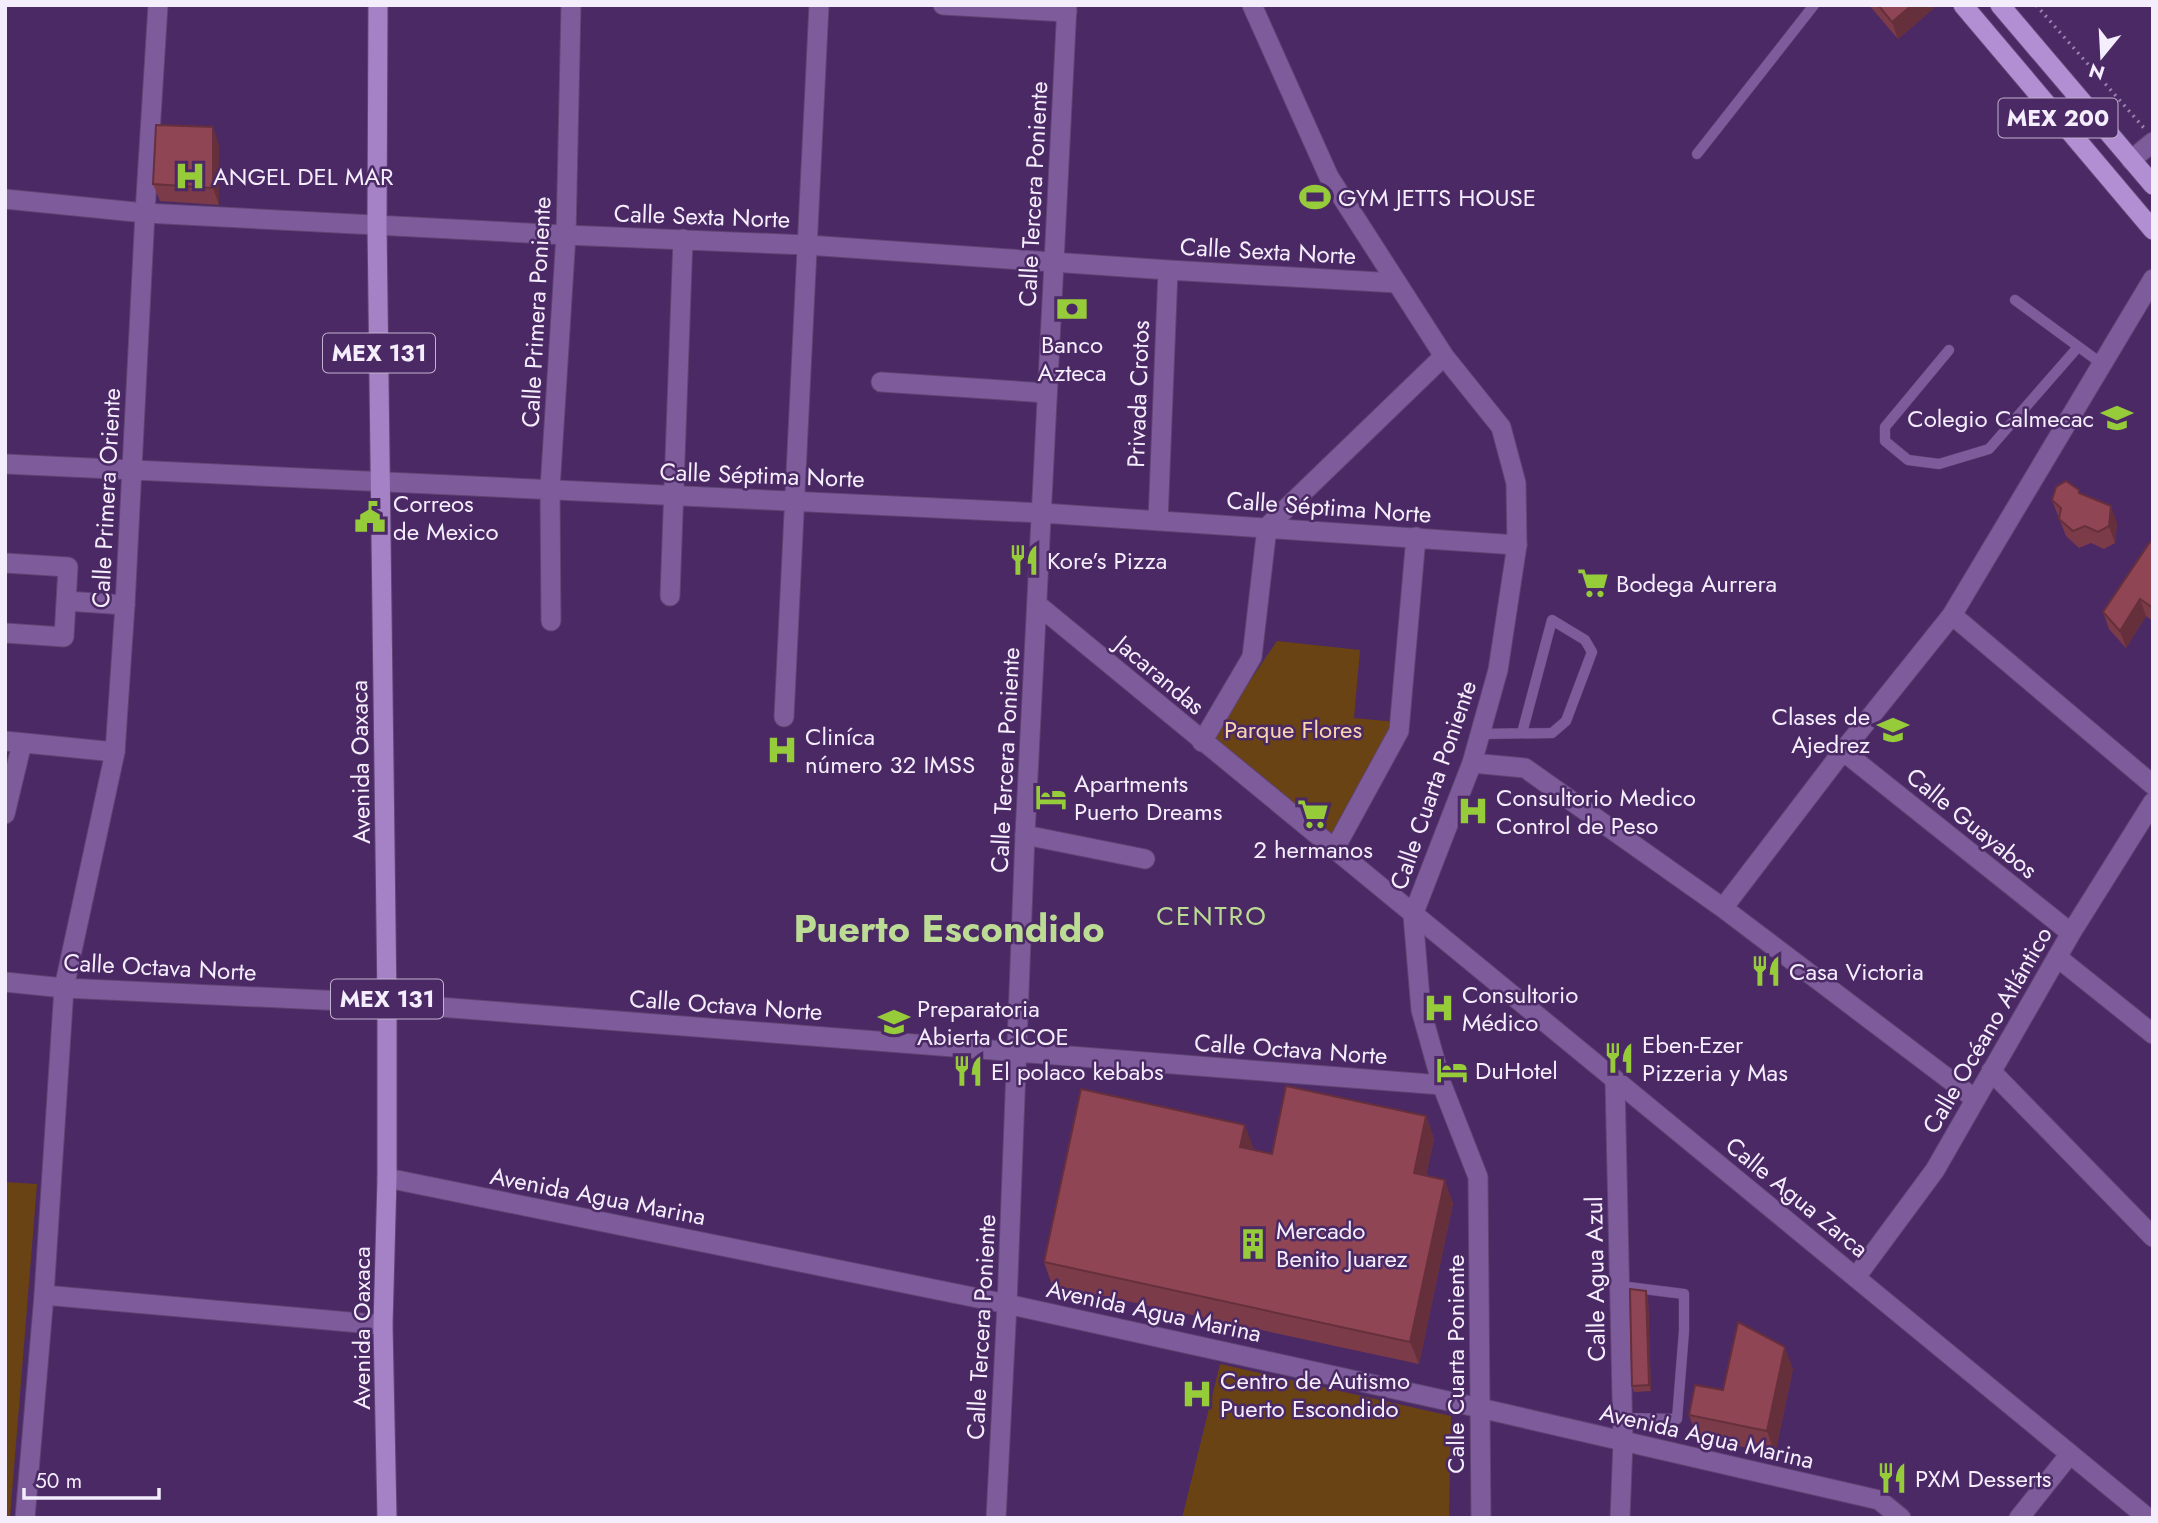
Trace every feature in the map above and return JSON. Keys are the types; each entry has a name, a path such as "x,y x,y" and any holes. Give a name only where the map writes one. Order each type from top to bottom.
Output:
{"highway":[{"name":"MEX 200","path":"1963,5 2153,230"},
{"name":"MEX 200","path":"2000,5 2153,186"}],"main road":[{"name":"Avenida Oaxaca","path":"378,5 377,224 387,1003 387,1178 383,1325 387,1518"}],"street":[{"name":"Calle Primera Oriente","path":"64,988 115,752 158,5"},
{"name":"Calle Primera Poniente","path":"551,621 550,489 566,235 571,5"},
{"path":"784,717 819,5"},
{"path":"943,5 1067,9"},
{"name":"Calle Cuarta Poniente","path":"1252,5 1329,177 1444,356 1501,427 1516,483 1517,545 1498,670 1472,762 1413,915 1421,1010 1442,1085 1478,1177 1480,1518"},
{"name":"Calle Tercera Poniente","path":"996,1518 1025,835 1067,9"},
{"path":"2131,160 2148,135"},
{"name":"Calle Sexta Norte","path":"5,199 145,213 807,245 1168,270 1397,282"},
{"path":"670,596 683,239"},
{"name":"Privada Crotos","path":"1158,521 1168,270"},
{"path":"1723,908 1843,751 1952,615 2153,278"},
{"path":"1202,742 1252,657 1267,527 1444,356"},
{"path":"881,382 1046,393"},
{"name":"Calle Séptima Norte","path":"5,464 1042,513 1517,545"},
{"path":"1334,850 1399,731 1416,537"},
{"path":"5,563 68,567 64,637 5,633"},
{"path":"66,601 125,605"},
{"name":"Jacarandas","path":"1038,604 1413,915"},
{"path":"1952,615 2153,785"},
{"path":"5,814 13,742 115,752"},
{"name":"Calle Guayabos","path":"1843,751 2071,933"},
{"path":"1472,762 1525,768 1723,908 1975,1099"},
{"name":"Calle Océano Atlántico","path":"1856,1277 1935,1170 2071,933 2153,802"},
{"path":"1025,835 1145,859"},
{"name":"Calle Agua Zarca","path":"1413,915 2148,1518"},
{"path":"2057,957 2153,1034"},
{"name":"Calle Octava Norte","path":"5,982 64,988 387,1003 1442,1085"},
{"path":"25,1518 44,1295 64,988"},
{"path":"1991,1071 2153,1237"},
{"name":"Calle Agua Azul","path":"1615,1080 1623,1418 1620,1518"},
{"name":"Avenida Agua Marina","path":"387,1178 1007,1304 1480,1408 1879,1500 1901,1518"},
{"path":"44,1295 383,1325"},
{"path":"2019,1518 2070,1454"}],"lane":[{"path":"1697,154 1814,5"},
{"path":"2015,300 2102,364"},
{"path":"1949,350 1885,427 1885,441 1908,460 1939,464 1989,449 2078,347"},
{"path":"1480,734 1552,733 1566,721 1592,652 1585,640 1552,620 1522,733"},
{"path":"1620,1286 1684,1294 1677,1419 1623,1418"}],"path":[{"path":"2036,5 2148,135"}],"green space":[{"name":"Parque Flores","path":"1277,641 1360,650 1354,718 1397,722 1332,841 1209,741"},
{"path":"5,1182 37,1184 10,1518 5,1518"},
{"path":"1220,1364 1451,1416 1449,1518 1182,1518"}],"building":[{"path":"1878,5 1912,5 1892,22"},
{"path":"156,125 213,127 213,188 153,184"},
{"path":"2066,481 2079,490 2079,493 2111,506 2109,526 2098,532 2085,526 2073,531 2059,519 2061,508 2052,500 2056,487"},
{"path":"2150,542 2153,544 2153,608 2140,599 2120,631 2103,612"},
{"name":"Mercado Benito Juarez","path":"1286,1086 1426,1116 1414,1173 1445,1180 1410,1342 1044,1262 1081,1089 1245,1125 1240,1147 1272,1154"},
{"path":"1630,1289 1646,1291 1649,1385 1632,1386"},
{"path":"1738,1322 1785,1347 1767,1431 1689,1415 1695,1385 1723,1390"}],"place":[{"name":"ANGEL DEL MAR","path":"190,176"},
{"name":"GYM JETTS HOUSE","path":"1315,197"},
{"name":"Banco Azteca","path":"1072,309"},
{"name":"Colegio Calmecac","path":"2117,418"},
{"name":"Correos de Mexico","path":"370,517"},
{"name":"Kore’s Pizza","path":"1024,560"},
{"name":"Bodega Aurrera","path":"1593,583"},
{"name":"Clases de Ajedrez","path":"1893,730"},
{"name":"Cliníca número 32 IMSS","path":"782,750"},
{"name":"Apartments Puerto Dreams","path":"1051,797"},
{"name":"Consultorio Medico Control de Peso","path":"1473,811"},
{"name":"2 hermanos","path":"1313,814"},
{"name":"Casa Victoria","path":"1766,971"},
{"name":"Consultorio Médico","path":"1439,1008"},
{"name":"Preparatoria Abierta CICOE","path":"894,1022"},
{"name":"Eben-Ezer Pizzeria y Mas","path":"1619,1058"},
{"name":"DuHotel","path":"1452,1070"},
{"name":"El polaco kebabs","path":"968,1071"},
{"name":"Mercado Benito Juarez","path":"1253,1244"},
{"name":"Centro de Autismo Puerto Escondido","path":"1197,1394"},
{"name":"PXM Desserts","path":"1892,1478"}],"district":[{"name":"CENTRO","path":"1212,916"},
{"name":"Puerto Escondido","path":"949,928"}]}
